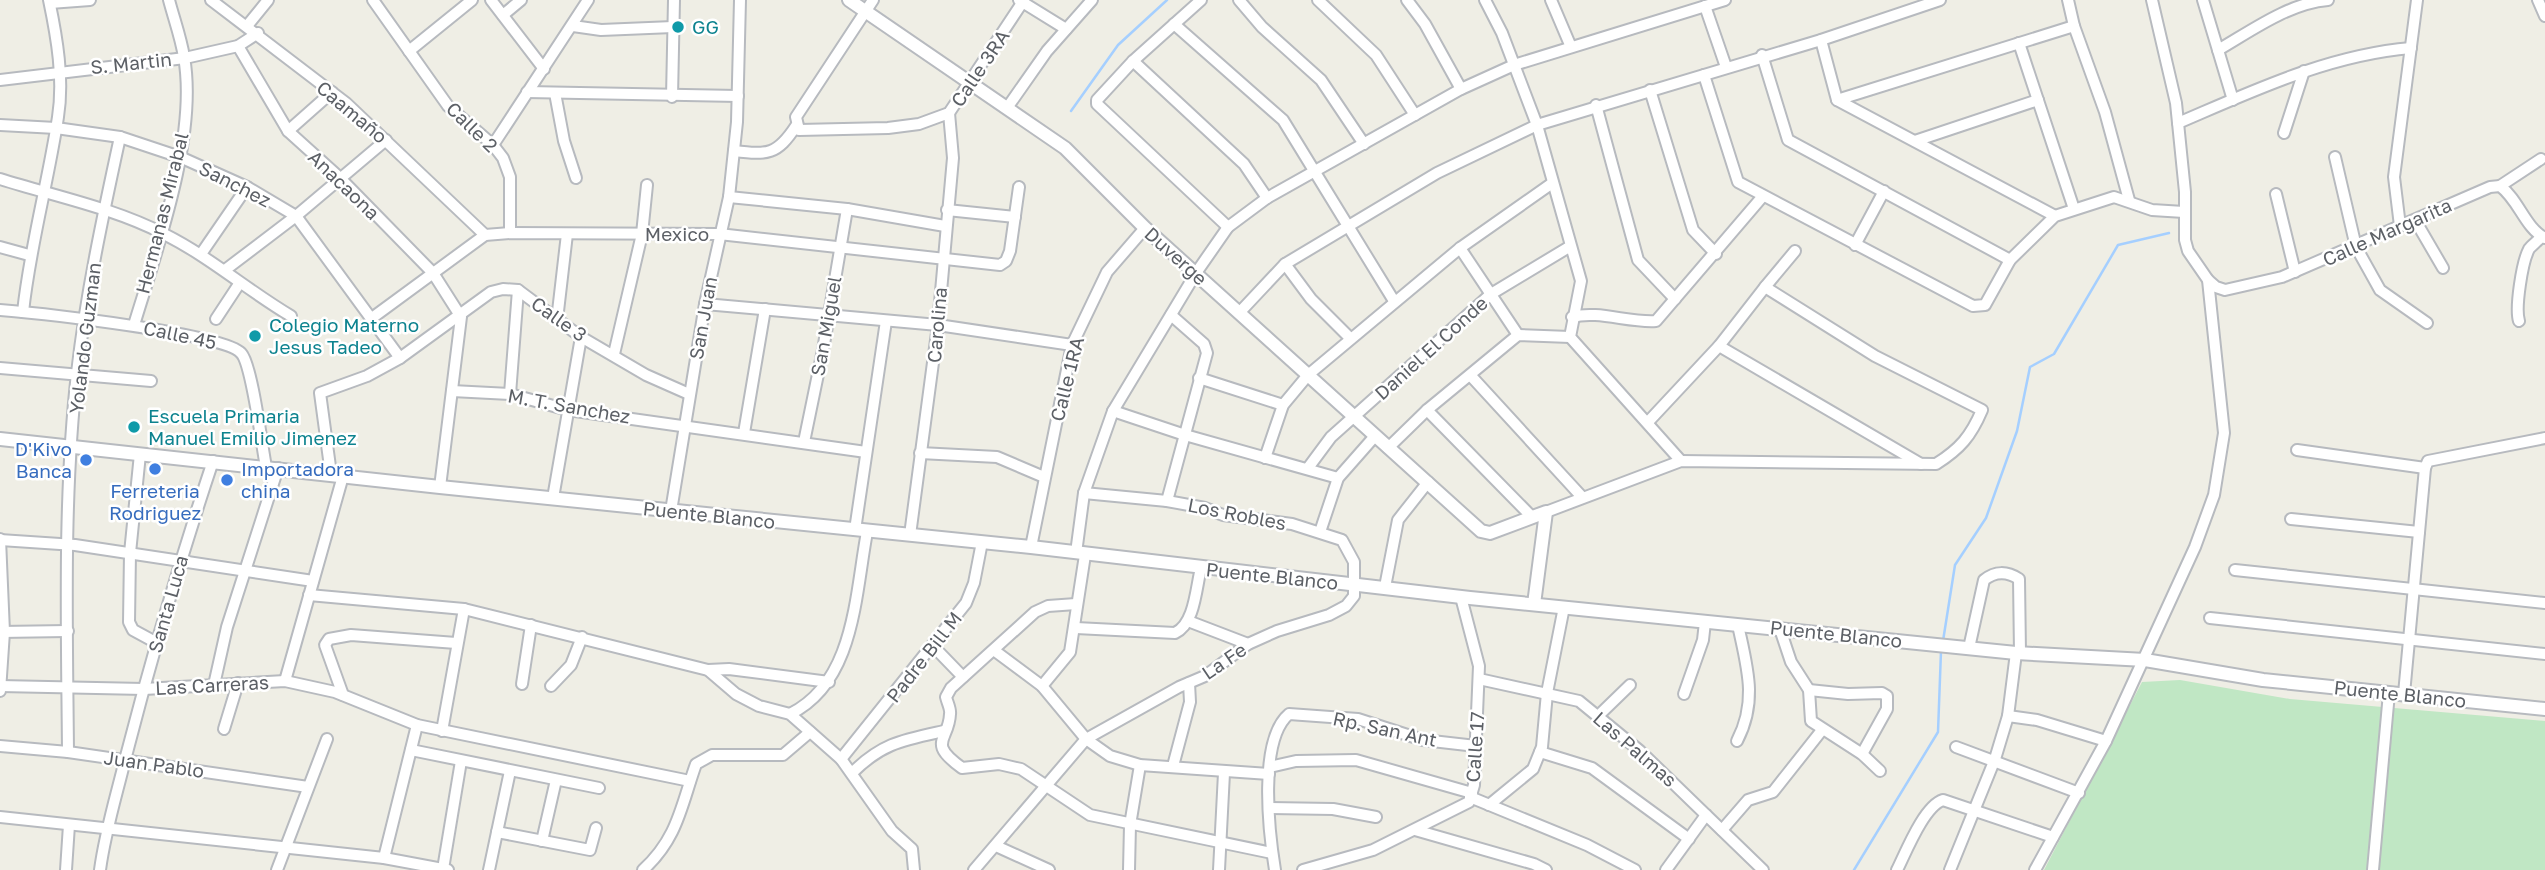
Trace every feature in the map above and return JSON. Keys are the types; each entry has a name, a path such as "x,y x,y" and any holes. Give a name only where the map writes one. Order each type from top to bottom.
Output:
{"street":[{"path":"23,312 29,255 56,128 60,71 50,2 90,0"},
{"name":"Hermanas Mirabal","path":"134,325 162,232 180,157 187,98 185,58 169,0"},
{"name":"Caamaño","path":"211,0 258,33 332,92 485,235"},
{"path":"247,26 268,0"},
{"name":"Calle 2","path":"373,0 448,106 493,145 503,158 510,177 510,233"},
{"path":"409,51 472,0"},
{"path":"491,0 544,69"},
{"path":"503,15 521,0"},
{"path":"671,97 674,0"},
{"name":"San Juan","path":"671,512 705,304 729,197 738,96 740,0"},
{"name":"Duverge","path":"849,0 869,6 969,85 1065,148 1145,228 1354,418 1486,533 1532,517"},
{"path":"1007,108 1046,51 1092,0"},
{"path":"1201,0 1133,61 1097,100 1097,104 1228,227"},
{"path":"1239,0 1262,27 1321,80 1364,144"},
{"path":"1318,0 1376,55 1415,115"},
{"path":"1407,0 1425,24 1461,89"},
{"path":"1485,0 1537,125 1551,184 1581,281 1570,337"},
{"path":"1551,0 1571,47"},
{"path":"1042,686 1070,652 1076,628 1084,493 1113,411 1196,273 1228,227 1266,198 1461,89 1514,65 1725,0"},
{"path":"1894,0 1897,12"},
{"path":"1239,313 1285,264 1437,173 1537,125 1762,55 1821,40 1897,12 1940,0"},
{"path":"2068,0 2074,26 2105,112 2129,200"},
{"path":"2035,870 2079,793 2145,660 2214,495 2222,446 2219,378 2208,280 2188,251 2183,228 2178,123 2152,0"},
{"path":"2203,0 2233,100"},
{"path":"2218,50 2273,19 2317,1 2328,0"},
{"path":"2400,226 2394,177 2417,0"},
{"path":"2538,0 2545,16"},
{"path":"1022,1 1066,29"},
{"name":"Calle 3RA","path":"798,128 888,128 919,124 949,113 1022,1"},
{"path":"493,145 573,26 582,3"},
{"path":"734,151 762,153 776,150 798,128 796,117 869,6"},
{"path":"1705,6 1726,67"},
{"path":"1174,23 1283,120 1394,301"},
{"path":"573,26 601,30 673,27"},
{"path":"1837,100 2074,26"},
{"name":"S. Martin","path":"0,80 185,58 237,46 258,33"},
{"path":"1821,40 1837,100 2054,216"},
{"path":"2019,43 2074,209"},
{"name":"Anacaona","path":"237,46 288,131 340,178 433,274 460,317"},
{"path":"2178,123 2304,71 2384,50 2411,48"},
{"path":"1762,55 1788,140 2010,260"},
{"path":"1133,61 1244,164 1266,198"},
{"path":"2284,133 2304,71"},
{"path":"1704,75 1738,182 1973,306 1985,305 2010,260 2054,216 2114,197 2152,210 2184,212"},
{"path":"1650,90 1693,230 1716,254"},
{"path":"288,131 332,92"},
{"path":"527,92 671,97 738,96"},
{"path":"555,93 564,141 576,178"},
{"path":"1915,142 2038,100"},
{"path":"1596,105 1638,260 1675,299"},
{"name":"Carolina","path":"910,536 938,325 953,158 949,113"},
{"name":"Sanchez","path":"0,125 56,128 120,137 180,157 247,187 296,216 400,358"},
{"name":"Yolando Guzman","path":"68,752 67,544 77,376 84,319 120,137"},
{"path":"225,270 296,216 386,140"},
{"path":"2335,157 2356,247 2380,290 2427,323"},
{"name":"Calle Margarita","path":"2208,280 2216,287 2225,289 2295,272 2490,187 2500,186 2541,159"},
{"path":"0,179 162,232 201,254 225,270 239,284 291,316"},
{"path":"1265,458 1283,405 1308,375 1460,248 1551,184"},
{"path":"614,355 642,234 647,185"},
{"path":"2500,186 2543,238 2529,249 2518,302 2519,321"},
{"path":"201,254 247,187"},
{"path":"947,210 1015,217 1020,187"},
{"path":"1856,245 1884,191"},
{"path":"2276,194 2295,272"},
{"path":"729,197 847,209 945,226"},
{"path":"1572,317 1582,314 1632,321 1656,321 1763,197"},
{"name":"San Miguel","path":"804,442 847,209"},
{"name":"Mexico","path":"485,235 719,234 1000,265 1006,261 1015,217"},
{"path":"2415,220 2443,268"},
{"name":"Calle 1RA","path":"1031,547 1072,345 1107,272 1145,228"},
{"path":"557,320 567,234"},
{"path":"372,318 485,235"},
{"path":"0,247 29,255"},
{"name":"Daniel El Conde","path":"1308,468 1331,437 1492,294 1569,247"},
{"path":"1460,248 1518,335"},
{"path":"1648,422 1719,346 1795,251"},
{"path":"1285,264 1311,299 1350,338"},
{"path":"216,319 239,284"},
{"path":"1427,410 1532,517 1681,461 1924,466 1936,464 1957,451 1971,435 1982,410 1875,356 1765,287"},
{"name":"Calle 3","path":"337,475 320,393 367,376 400,358 491,292 503,289 518,290 581,337 646,375 689,394"},
{"path":"510,394 518,290"},
{"path":"705,304 938,325 1072,345"},
{"path":"744,433 765,309"},
{"name":"Calle 45","path":"0,310 134,325 232,346 241,352 246,360 272,468"},
{"path":"1167,501 1207,348 1171,315"},
{"path":"440,487 460,317"},
{"path":"790,714 817,698 829,682 838,669 846,639 861,531 866,452 886,321"},
{"path":"1388,448 1427,410 1518,335 1570,337 1681,461"},
{"path":"553,498 581,337"},
{"path":"1719,346 1924,466"},
{"path":"0,368 151,381"},
{"path":"1471,376 1582,497"},
{"path":"1199,378 1283,405"},
{"name":"M. T. Sanchez","path":"452,391 510,394 568,410 866,452"},
{"path":"1113,411 1185,435 1338,478"},
{"path":"1320,532 1338,478 1375,436"},
{"path":"2404,694 2425,468 2434,457 2503,448 2545,438"},
{"name":"Puente Blanco","path":"0,439 671,512 1031,547 1461,597 2018,653 2145,660 2263,680 2545,709"},
{"path":"2297,450 2425,468"},
{"path":"920,453 997,457 1044,477"},
{"path":"140,454 130,553 129,622 134,630 157,643"},
{"name":"Santa Luca","path":"100,870 106,829 144,688 180,560 213,461"},
{"path":"214,685 227,627 247,571 272,468"},
{"path":"285,681 313,581 337,475"},
{"path":"1385,587 1398,520 1427,482"},
{"name":"Los Robles","path":"1084,493 1167,501 1205,508 1223,515 1292,524 1320,532 1342,540 1350,550 1355,584"},
{"path":"1534,604 1546,512"},
{"path":"2291,519 2419,532"},
{"path":"0,688 0,540 67,544 313,581"},
{"name":"Padre Bill M","path":"841,759 934,647 966,603 974,583 982,542"},
{"path":"1076,628 1175,633 1188,621 1201,568"},
{"path":"2235,570 2545,603"},
{"path":"1950,870 1975,813 2008,716 2018,653 2019,579 2011,574 1993,573 1984,580 1969,648"},
{"name":"La Fe","path":"1086,739 1205,676 1248,644 1346,606 1354,596 1355,584"},
{"path":"309,595 464,609 708,670 729,668 829,682"},
{"name":"Calle 17","path":"1303,870 1318,868 1373,850 1456,811 1469,802 1476,746 1479,666 1461,597"},
{"path":"1076,604 1048,606 1035,612 995,651 950,688 946,697 951,712 941,738 943,748 962,768 999,764 1027,772 1090,815 1272,853"},
{"path":"1489,805 1533,769 1539,752 1547,693 1564,607"},
{"path":"442,731 464,609"},
{"path":"2210,618 2545,654"},
{"path":"1188,621 1248,644"},
{"path":"1684,694 1703,640 1705,622"},
{"path":"522,684 531,625"},
{"path":"1737,741 1748,721 1750,695 1738,625"},
{"path":"1780,629 1791,662 1809,690 1808,716 1822,730 1862,754 1880,771"},
{"path":"2,632 68,631"},
{"path":"344,695 329,661 325,645 329,639 351,635 456,643"},
{"path":"551,686 571,665 582,637"},
{"path":"934,647 963,677"},
{"path":"995,651 1042,686 1086,739 1110,756 1140,765 1224,772 1269,771 1296,761 1356,760 1471,795 1587,845 1635,870"},
{"path":"708,670 736,694 759,706 790,714 841,759 892,831 912,849 914,870"},
{"name":"Las Palmas","path":"1479,679 1579,701 1640,751 1763,870"},
{"name":"Las Carreras","path":"0,688 144,688 285,681 344,695 417,725 690,781"},
{"path":"224,729 238,683"},
{"path":"1173,766 1190,702 1189,683"},
{"path":"1598,716 1630,685"},
{"path":"1809,690 1887,696 1887,709 1862,754"},
{"path":"2373,870 2389,693"},
{"name":"Rp. San Ant","path":"1275,870 1269,771 1272,742 1284,718 1294,712 1358,719 1423,740 1476,746"},
{"path":"2008,716 2037,720 2106,741"},
{"path":"384,858 417,725"},
{"path":"1722,830 1748,800 1773,792 1822,730"},
{"path":"852,773 871,754 885,746 944,731"},
{"path":"643,870 665,849 677,826 690,781 701,759 712,755 783,755 810,732"},
{"path":"277,870 327,739"},
{"path":"974,870 1086,739"},
{"name":"Juan Pablo","path":"0,746 68,752 308,787"},
{"path":"1956,747 1995,759 2079,793"},
{"path":"411,750 599,788"},
{"path":"1539,752 1592,768 1689,839"},
{"path":"0,817 285,850 384,858 445,869 461,761"},
{"path":"1129,870 1130,825 1140,765"},
{"path":"489,870 510,771"},
{"path":"1219,870 1224,772"},
{"path":"542,841 556,780"},
{"path":"1897,870 1935,802 1951,801 1975,813 2053,837"},
{"path":"1270,808 1333,809 1376,817"},
{"path":"1666,870 1706,815"},
{"path":"66,870 69,825"},
{"path":"497,832 591,849 596,828"},
{"path":"1415,830 1534,863 1546,870"},
{"path":"996,846 1049,870"}],"green space":[{"path":"2180,680 2290,699 2545,721 2545,870 2044,870 2142,682"}],"waterway":[{"path":"1071,111 1118,45 1167,0"},
{"path":"1943,641 1955,565 1986,518 2017,431 2030,367 2054,354 2118,245 2169,233"},
{"path":"1854,870 1938,732 1941,651"}],"place":[{"name":"GG","path":"678,27"},
{"name":"Colegio Materno Jesus Tadeo","path":"255,336"},
{"name":"Escuela Primaria Manuel Emilio Jimenez","path":"134,427"},
{"name":"D'Kivo Banca","path":"86,460"},
{"name":"Ferreteria Rodriguez","path":"155,469"},
{"name":"Importadora china","path":"227,480"}]}
